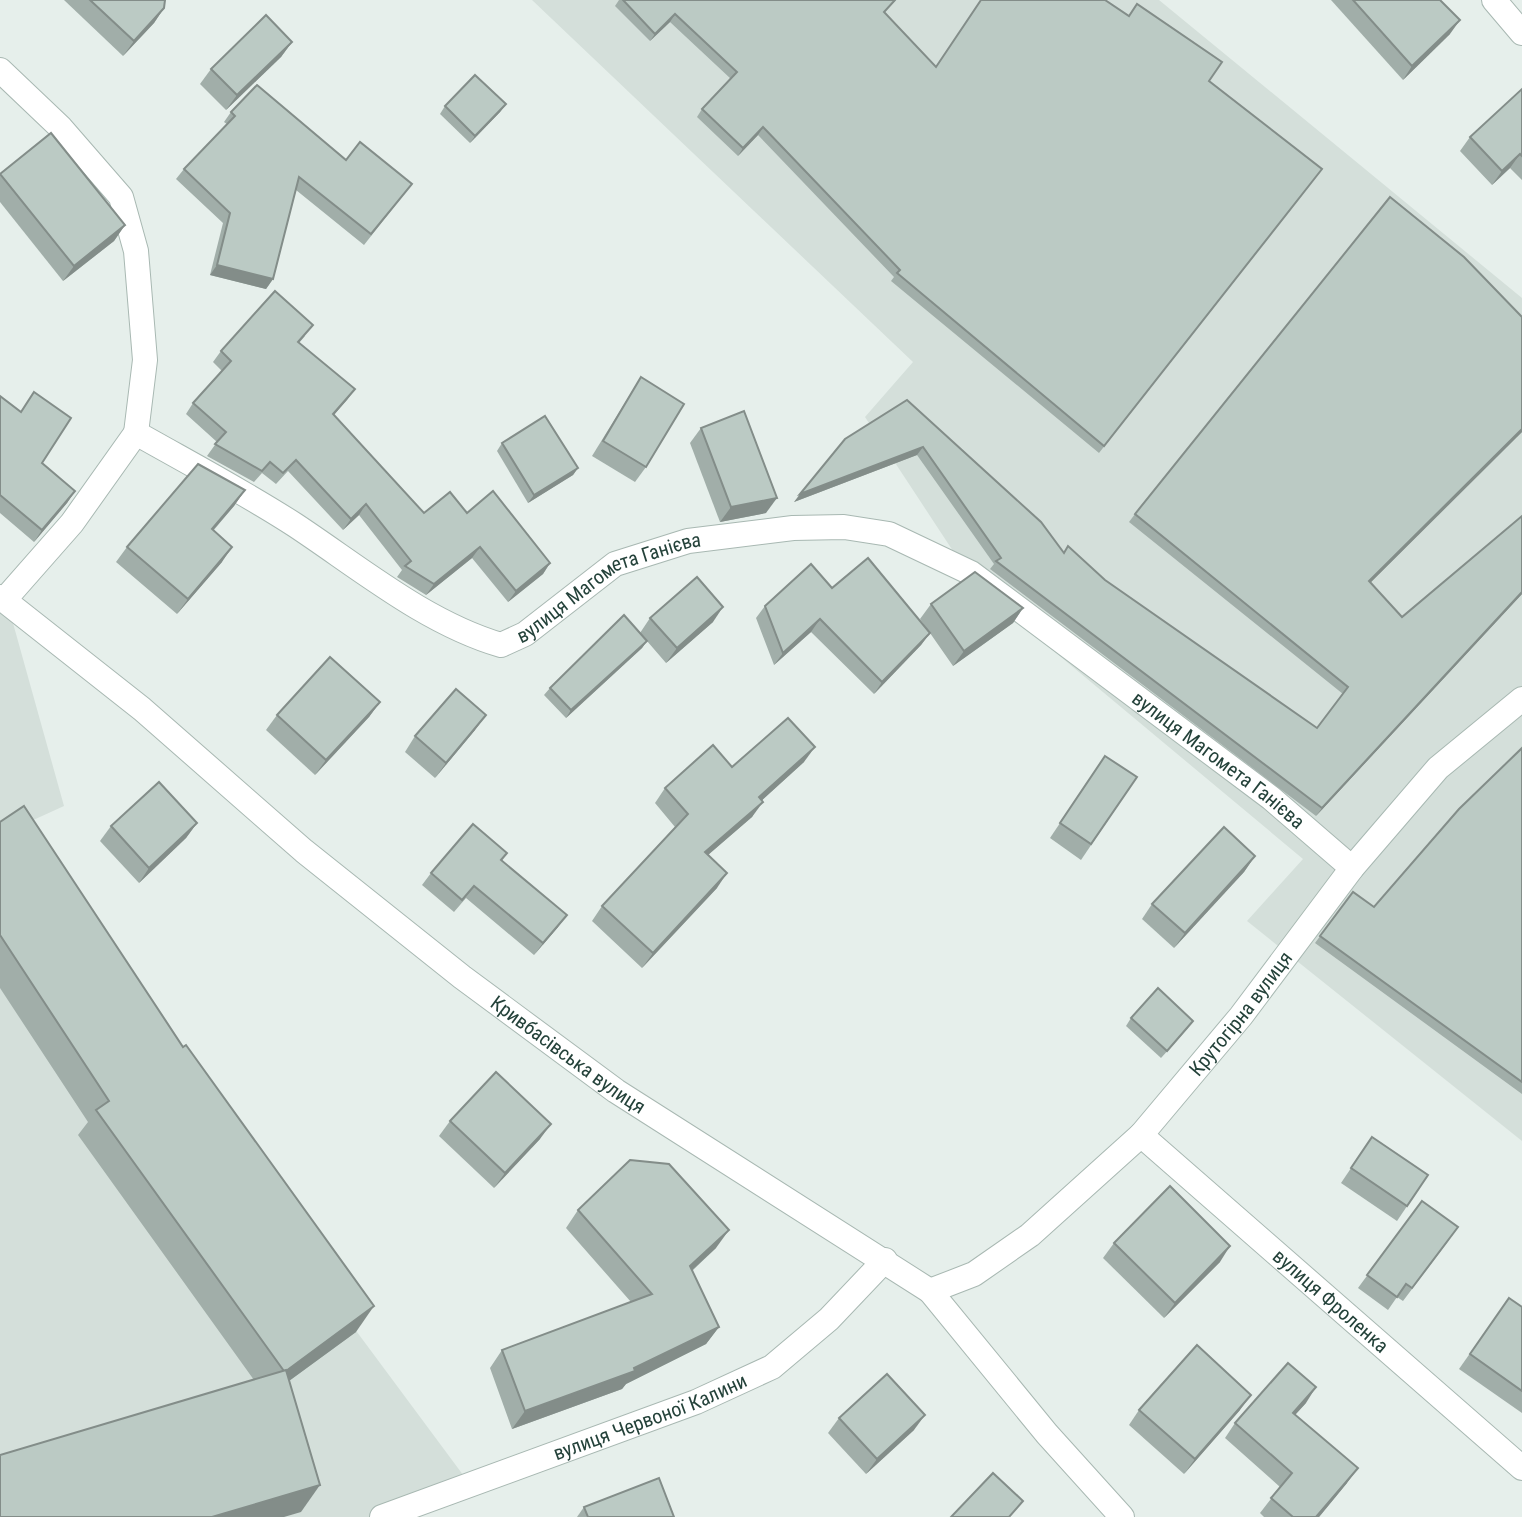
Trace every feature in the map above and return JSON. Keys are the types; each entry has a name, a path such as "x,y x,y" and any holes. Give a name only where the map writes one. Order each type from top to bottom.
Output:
{"street":[{"path":"1494,0 1522,33"},
{"path":"0,70 61,128 121,197 136,251 145,360 136,433 72,523 3,598"},
{"name":"вулиця Магомета Ганієва","path":"136,433 273,511 469,636 501,645 525,634 615,564 688,541 793,528 844,527 889,534 971,573 1271,798 1352,868"},
{"name":"Кривбасівська вулиця","path":"3,598 142,709 304,851 462,977 616,1091 930,1291 1047,1434 1122,1517"},
{"name":"Крутогірна вулиця","path":"930,1291 974,1274 1030,1235 1141,1135 1241,1016 1352,868 1438,768 1522,699"},
{"name":"вулиця Фроленка","path":"1141,1135 1522,1468"},
{"name":"вулиця Червоної Калини","path":"382,1517 696,1402 772,1367 829,1319 885,1260"}],"shaded area":[{"path":"532,0 1159,0 1522,298 1522,1141 1247,921 1303,859 976,586 865,417 913,362"},
{"path":"0,597 6,598 64,806 7,832 357,1332 472,1487 382,1517 0,1517"}],"building":[{"path":"90,0 165,0 164,8 134,41"},
{"path":"623,0 895,0 884,12 936,67 981,0 1105,0 1129,16 1137,4 1222,62 1209,81 1322,169 1104,446 897,273 900,270 763,127 743,148 702,109 737,72 675,14 655,34"},
{"path":"1353,0 1440,0 1460,20 1412,66"},
{"path":"266,15 292,42 237,95 211,69"},
{"path":"475,75 506,104 475,136 445,106"},
{"path":"257,85 346,160 360,142 412,184 371,234 299,177 273,279 217,265 230,213 184,169 235,116 231,112"},
{"path":"1522,89 1522,156 1520,154 1502,171 1470,137"},
{"path":"51,133 125,225 74,266 0,174"},
{"path":"1390,197 1464,257 1522,317 1522,429 1369,581 1402,617 1522,516 1522,592 1322,808 996,561 1001,558 923,447 800,494 845,439 907,400 1041,522 1064,553 1068,546 1105,580 1317,728 1348,687 1135,514"},
{"path":"275,291 313,325 298,342 355,389 333,414 424,513 450,492 467,513 493,491 550,563 516,591 480,547 434,584 405,566 411,561 366,504 351,519 296,460 283,473 270,462 262,471 215,444 226,432 193,403 231,361 221,351"},
{"path":"641,377 684,404 646,467 603,441"},
{"path":"34,392 71,418 42,463 75,491 42,530 0,495 0,396 21,412"},
{"path":"744,411 777,498 731,507 701,428"},
{"path":"545,416 578,468 534,495 502,443"},
{"path":"198,464 245,490 212,529 232,547 188,599 127,547"},
{"path":"868,558 930,633 882,682 820,619 783,653 765,606 811,564 832,588"},
{"path":"975,572 1023,608 964,651 931,604"},
{"path":"697,577 723,607 677,648 650,618"},
{"path":"624,615 647,641 571,710 550,688"},
{"path":"330,657 380,702 326,760 277,715"},
{"path":"456,689 486,715 446,763 415,736"},
{"path":"788,718 815,747 759,797 763,802 705,852 727,873 653,953 602,906 688,814 665,788 713,745 732,767"},
{"path":"1522,748 1522,1082 1320,936 1353,892 1374,907 1459,809"},
{"path":"1105,756 1137,777 1091,844 1060,823"},
{"path":"159,782 197,823 149,868 111,826"},
{"path":"24,806 183,1047 186,1045 374,1306 286,1371 96,1110 109,1101 0,935 0,822"},
{"path":"473,824 507,853 501,860 567,915 543,943 474,886 462,900 431,873"},
{"path":"1224,827 1255,856 1185,933 1152,904"},
{"path":"1158,988 1193,1021 1167,1051 1131,1018"},
{"path":"496,1072 551,1124 505,1173 450,1121"},
{"path":"1372,1137 1428,1175 1407,1206 1351,1168"},
{"path":"630,1160 669,1164 729,1230 690,1266 719,1327 634,1368 635,1371 525,1411 502,1350 652,1294 578,1210"},
{"path":"1170,1186 1230,1246 1175,1303 1114,1243"},
{"path":"1422,1201 1458,1227 1412,1288 1406,1284 1397,1297 1367,1275"},
{"path":"1509,1298 1522,1307 1522,1391 1470,1354"},
{"path":"1197,1345 1251,1395 1195,1459 1139,1410"},
{"path":"1288,1363 1316,1387 1293,1413 1358,1468 1316,1517 1293,1517 1271,1498 1292,1473 1235,1423"},
{"path":"286,1370 320,1485 212,1517 0,1517 0,1455"},
{"path":"887,1374 925,1415 877,1459 839,1418"},
{"path":"993,1473 1023,1501 1009,1517 951,1517"},
{"path":"659,1478 674,1517 588,1517 584,1507"}]}
